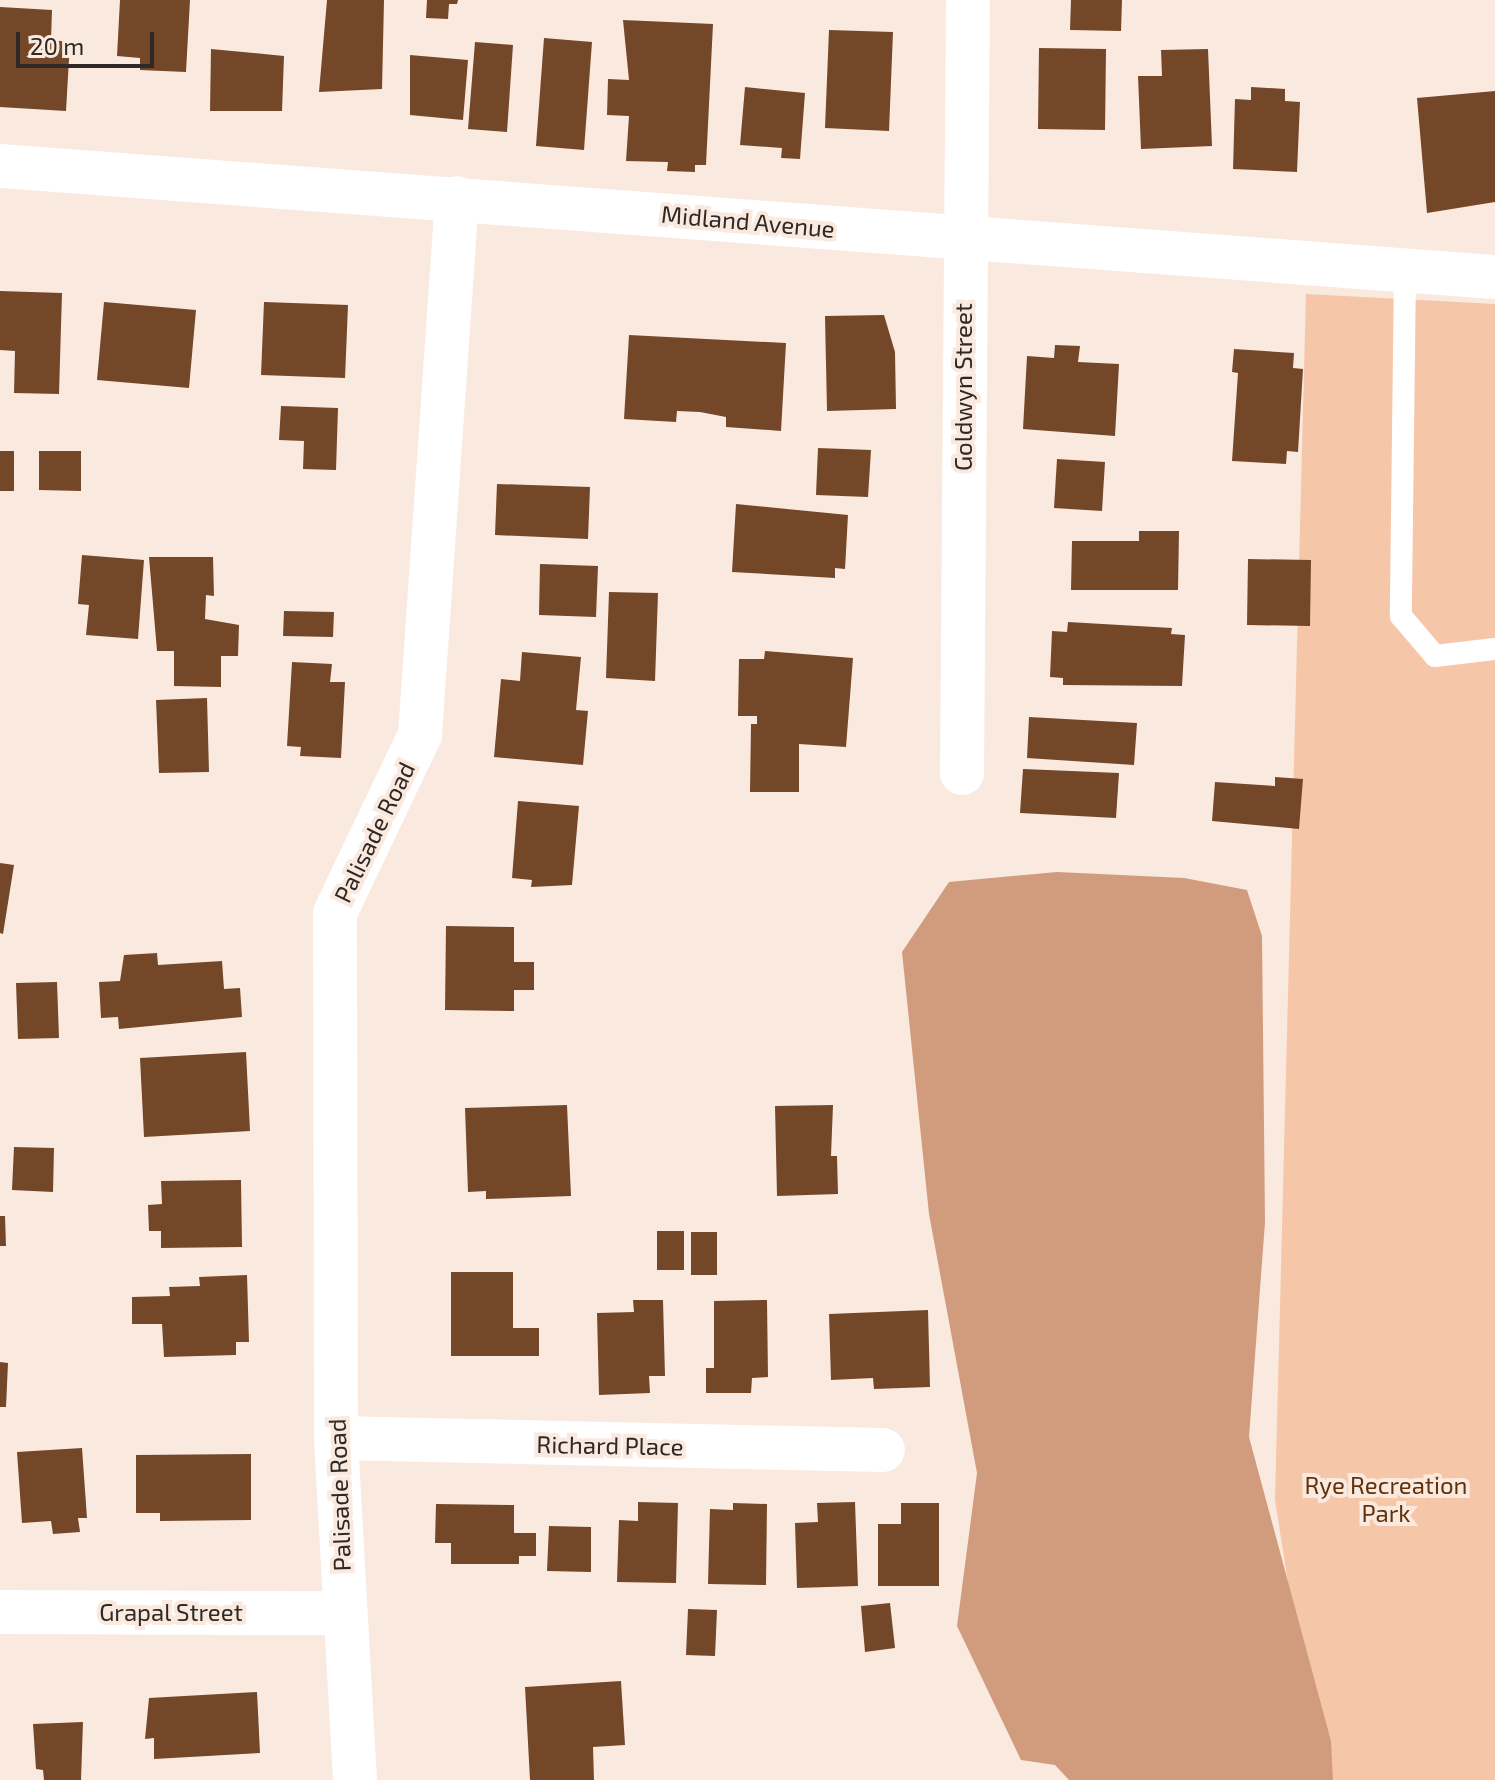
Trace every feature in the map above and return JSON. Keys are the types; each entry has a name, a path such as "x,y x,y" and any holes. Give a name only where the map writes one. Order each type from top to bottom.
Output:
{"street":[{"name":"Goldwyn Street","path":"962,773 968,0"},
{"name":"Midland Avenue","path":"0,166 1495,277"},
{"name":"Palisade Road","path":"355,1780 342,1613 336,1438 335,913 420,735 457,198"},
{"name":"Richard Place","path":"336,1438 883,1450"},
{"name":"Grapal Street","path":"0,1612 342,1613"}],"lane":[{"path":"1405,270 1401,616 1435,656 1495,649"}],"green space":[{"name":"Rye Recreation Park","path":"1306,294 1495,304 1495,1780 1319,1780 1275,1500"}],"shaded area":[{"path":"1057,872 1184,878 1247,890 1262,936 1265,1222 1249,1437 1331,1741 1333,1780 1069,1780 1055,1765 1021,1760 957,1626 977,1473 929,1214 902,952 949,882"}],"building":[{"path":"120,0 190,0 186,72 140,70 140,58 117,56"},
{"path":"327,0 384,0 382,89 319,92"},
{"path":"427,0 458,0 457,4 449,4 448,19 426,18"},
{"path":"1071,0 1122,0 1121,31 1070,30"},
{"path":"0,7 52,10 51,40 70,42 66,111 0,107"},
{"path":"623,20 713,24 706,165 695,165 695,172 667,171 668,162 626,161 629,116 607,115 608,79 629,80"},
{"path":"829,30 893,32 889,131 825,128"},
{"path":"544,38 592,42 584,150 536,146"},
{"path":"475,42 513,45 507,132 468,129"},
{"path":"1039,48 1106,49 1105,130 1038,129"},
{"path":"211,49 284,56 282,111 210,111"},
{"path":"1208,49 1212,146 1141,149 1138,76 1162,76 1161,50"},
{"path":"410,55 468,60 463,120 410,115"},
{"path":"745,87 805,93 800,159 781,158 782,148 740,145"},
{"path":"1251,87 1285,89 1285,101 1300,102 1297,172 1233,169 1235,99 1251,100"},
{"path":"1495,91 1495,202 1427,213 1417,98"},
{"path":"0,291 62,293 59,394 14,393 15,351 0,350"},
{"path":"104,302 196,310 189,388 97,380"},
{"path":"264,302 348,305 345,378 261,375"},
{"path":"884,315 895,352 896,409 827,411 825,316"},
{"path":"629,335 786,343 781,431 726,427 726,417 700,412 677,411 676,422 624,419"},
{"path":"1055,345 1080,346 1078,362 1119,364 1115,436 1023,429 1027,356 1054,358"},
{"path":"1234,349 1294,353 1293,368 1303,369 1298,452 1287,451 1286,464 1232,461 1238,373 1232,372"},
{"path":"281,406 338,408 336,470 303,469 304,441 279,440"},
{"path":"818,448 871,450 868,497 816,495"},
{"path":"0,451 14,451 14,491 0,491"},
{"path":"39,451 81,451 81,491 39,490"},
{"path":"1057,459 1105,462 1102,511 1054,508"},
{"path":"497,484 590,487 588,539 495,535"},
{"path":"736,504 848,515 845,569 835,568 835,578 732,572"},
{"path":"1139,531 1179,531 1178,590 1071,590 1072,541 1139,541"},
{"path":"82,555 144,560 138,639 86,635 89,605 78,604"},
{"path":"149,557 213,557 214,596 206,595 205,619 239,625 238,656 221,656 221,687 174,686 174,651 157,651"},
{"path":"1248,559 1311,560 1310,626 1247,625"},
{"path":"540,564 598,566 596,617 539,615"},
{"path":"609,592 658,593 655,681 606,678"},
{"path":"284,611 334,612 333,637 283,636"},
{"path":"1068,622 1172,628 1171,634 1185,635 1182,686 1063,685 1063,678 1050,677 1052,631 1067,632"},
{"path":"765,651 853,658 846,747 799,744 799,792 750,792 751,724 757,724 757,716 738,716 739,659 764,659"},
{"path":"522,652 581,657 576,710 588,711 583,765 494,757 501,679 520,681"},
{"path":"292,662 332,664 330,682 345,682 341,758 300,756 301,747 287,746"},
{"path":"207,698 209,772 159,773 156,700"},
{"path":"1029,717 1137,723 1134,765 1027,758"},
{"path":"1023,769 1119,773 1116,818 1020,813"},
{"path":"1275,777 1303,779 1299,829 1212,821 1215,782 1275,786"},
{"path":"518,801 579,806 572,885 531,887 532,880 512,878"},
{"path":"0,863 14,865 3,934 0,933"},
{"path":"446,926 514,927 514,962 534,962 534,990 514,990 514,1011 445,1010"},
{"path":"157,953 158,965 222,961 224,989 240,988 242,1017 119,1029 118,1017 101,1018 99,982 120,981 124,955"},
{"path":"57,982 59,1038 18,1039 16,983"},
{"path":"246,1052 250,1131 144,1137 140,1058"},
{"path":"567,1105 571,1196 486,1199 486,1191 468,1192 465,1108"},
{"path":"833,1105 831,1156 837,1156 838,1194 777,1196 775,1106"},
{"path":"14,1147 54,1148 53,1192 12,1190"},
{"path":"241,1180 242,1247 161,1248 161,1231 149,1231 148,1205 162,1204 161,1181"},
{"path":"0,1216 5,1216 6,1246 0,1246"},
{"path":"657,1231 684,1231 684,1270 657,1270"},
{"path":"691,1232 717,1232 717,1275 691,1275"},
{"path":"451,1272 513,1272 513,1328 539,1328 539,1356 451,1356"},
{"path":"247,1275 249,1342 236,1342 236,1355 164,1357 162,1324 132,1324 132,1297 170,1296 169,1287 200,1286 199,1277"},
{"path":"633,1300 663,1300 665,1376 649,1376 650,1393 599,1395 597,1313 634,1312"},
{"path":"767,1300 768,1377 752,1378 751,1393 706,1393 706,1368 714,1368 714,1301"},
{"path":"928,1310 930,1387 874,1389 873,1378 831,1380 829,1314"},
{"path":"0,1362 8,1363 6,1407 0,1407"},
{"path":"82,1448 87,1518 78,1518 80,1532 53,1534 51,1521 22,1523 17,1452"},
{"path":"251,1454 251,1520 160,1521 160,1513 136,1513 136,1455"},
{"path":"638,1502 678,1503 676,1583 617,1582 619,1520 638,1521"},
{"path":"855,1502 858,1586 797,1588 795,1523 818,1522 817,1503"},
{"path":"733,1503 767,1504 766,1585 708,1584 710,1509 733,1510"},
{"path":"901,1503 939,1503 939,1586 878,1586 878,1524 901,1524"},
{"path":"436,1504 514,1505 514,1533 536,1533 536,1556 519,1556 519,1564 451,1564 451,1543 435,1543"},
{"path":"549,1526 591,1527 591,1572 547,1571"},
{"path":"890,1603 895,1648 865,1652 861,1606"},
{"path":"688,1609 717,1610 715,1656 686,1655"},
{"path":"621,1681 625,1745 593,1747 594,1780 530,1780 525,1687"},
{"path":"257,1692 260,1753 154,1759 154,1738 145,1739 149,1698"},
{"path":"83,1722 81,1780 44,1780 43,1770 36,1769 33,1724"}]}
